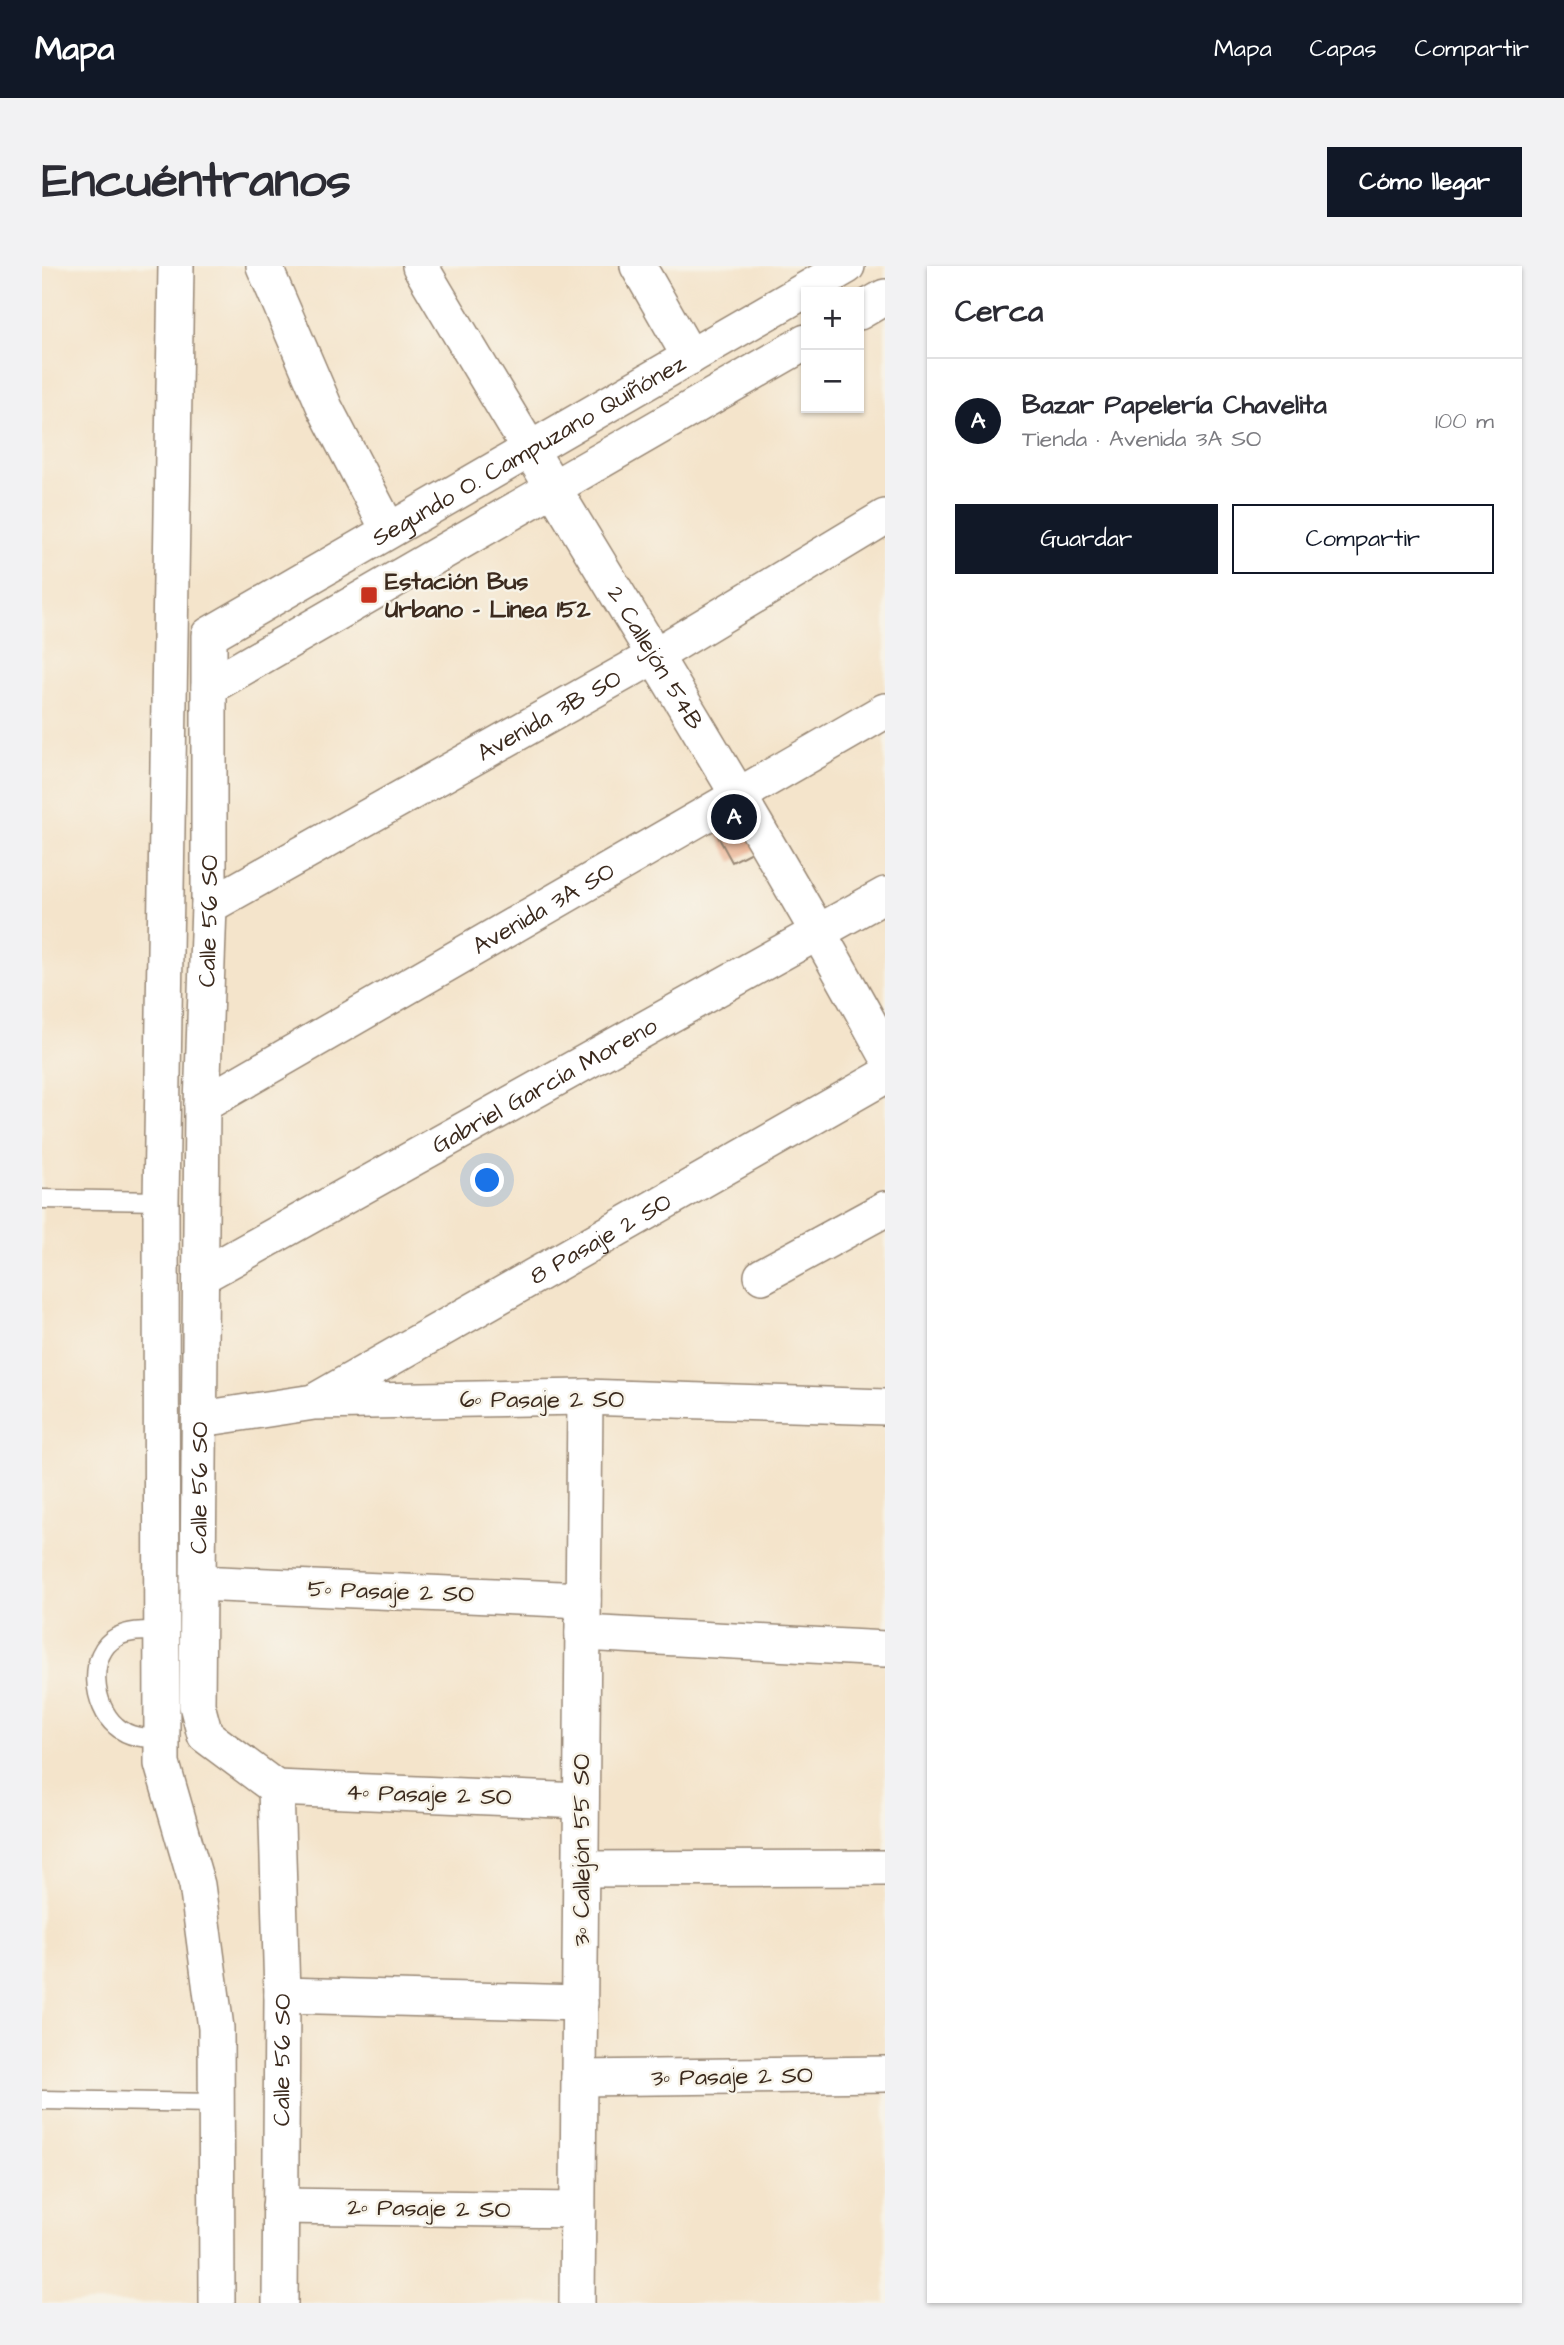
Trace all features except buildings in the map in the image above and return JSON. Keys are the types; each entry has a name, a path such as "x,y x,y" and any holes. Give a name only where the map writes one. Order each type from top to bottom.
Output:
{"street":[{"path":"176,266 161,1201 161,1738 162,1764 197,1885 216,2028 217,2303"},
{"path":"264,266 325,408 388,529"},
{"name":"2 Callejón 54B","path":"420,266 527,448 740,795 885,1052"},
{"path":"638,266 690,357"},
{"name":"Segundo O. Campuzano Quiñónez","path":"209,635 527,448 847,266"},
{"path":"864,309 885,297"},
{"name":"Segundo O. Campuzano Quiñónez","path":"209,687 801,345"},
{"name":"Avenida 3B SO","path":"209,906 656,656 885,517"},
{"name":"Calle 56 SO","path":"209,635 209,906 202,1105 197,1705 205,1735 276,1788 282,1995 280,2303"},
{"name":"Avenida 3A SO","path":"202,1105 885,711"},
{"name":"Gabriel García Moreno","path":"202,1276 885,895"},
{"name":"8 Pasaje 2 SO","path":"314,1402 885,1076"},
{"path":"762,1276 885,1209"},
{"name":"6º Pasaje 2 SO","path":"201,1419 314,1402 585,1397 885,1407"},
{"name":"3º Callejón 55 SO","path":"578,2303 585,1397"},
{"name":"5º Pasaje 2 SO","path":"198,1583 583,1616 885,1649"},
{"name":"4º Pasaje 2 SO","path":"276,1788 581,1801"},
{"path":"581,1869 885,1868"},
{"path":"282,1995 580,2003"},
{"name":"3º Pasaje 2 SO","path":"579,2078 885,2074"},
{"name":"2º Pasaje 2 SO","path":"280,2206 578,2210"}],"lane":[{"path":"42,1199 161,1201"},
{"path":"160,1631 138,1631 116,1637 101,1652 96,1680 102,1711 117,1728 137,1738 161,1738"},
{"path":"42,2101 216,2103"}],"place":[{"name":"Estación Bus Urbano - Linea 152","path":"369,595"},
{"name":"Bazar Papelería Chavelita","path":"734,817"}]}
